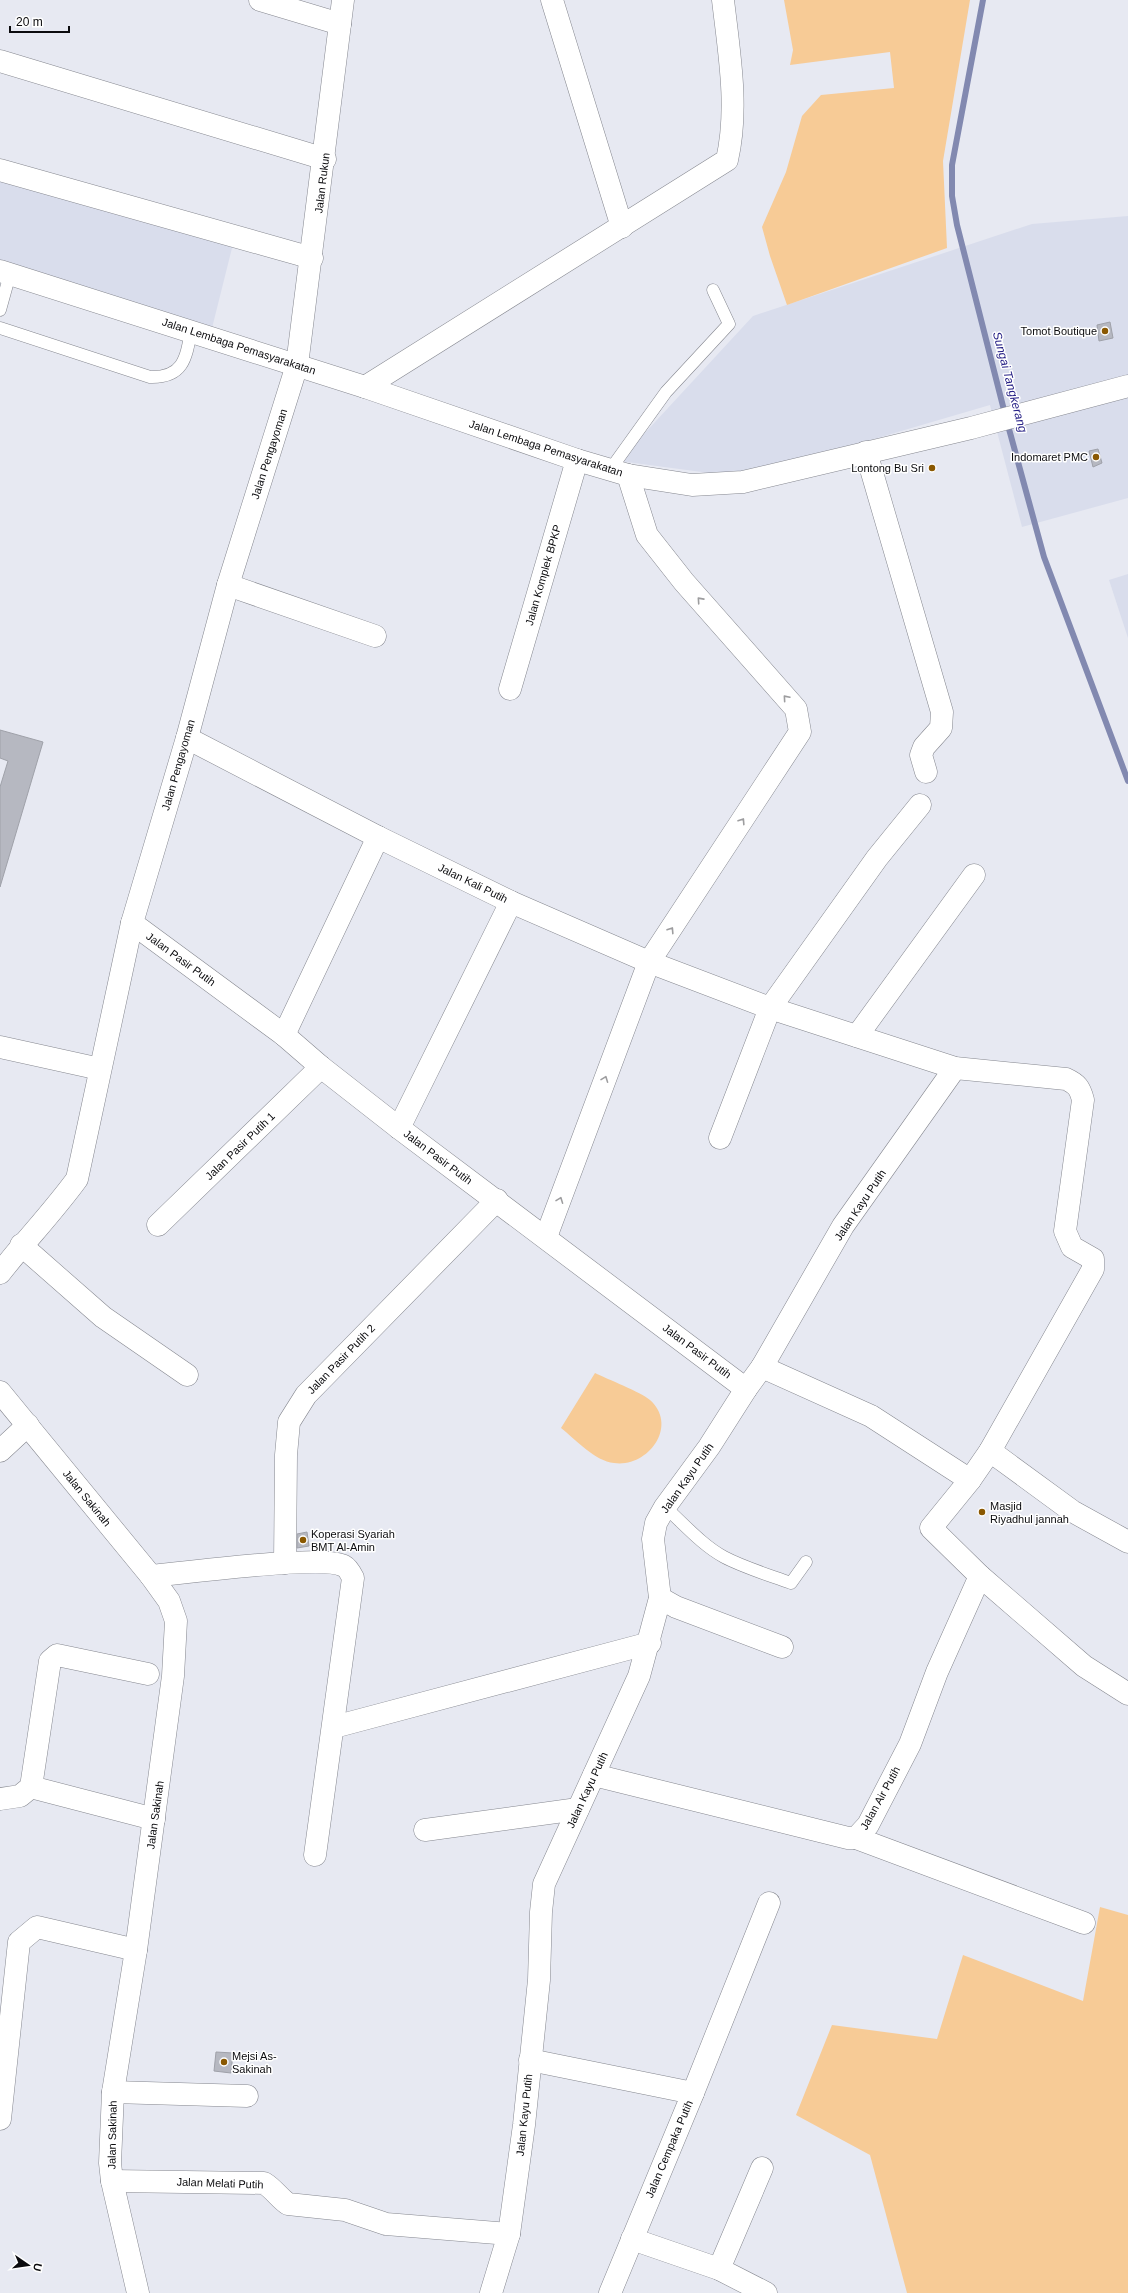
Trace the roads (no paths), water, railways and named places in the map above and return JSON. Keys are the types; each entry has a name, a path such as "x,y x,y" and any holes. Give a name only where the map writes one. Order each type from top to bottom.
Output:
{"street":[{"path":"260,0 340,24"},
{"name":"Jalan Rukun","path":"297,365 325,159 343,0"},
{"path":"552,0 622,227"},
{"path":"364,387 728,160 731,143 732,78 723,0"},
{"path":"0,61 325,159"},
{"path":"0,170 312,258"},
{"name":"Jalan Lembaga Pemasyarakatan","path":"5,272 364,387 577,460 619,473 692,485 743,482 972,428 1128,386"},
{"name":"Jalan Pengayoman","path":"0,1273 21,1245 57,1207 77,1179 132,923 187,738 228,585 297,365"},
{"path":"866,452 942,712 941,728 924,747 921,755 926,772"},
{"name":"Jalan Komplek BPKP","path":"510,689 577,460"},
{"path":"546,1237 649,962 800,732 796,709 684,582 647,535 619,473"},
{"path":"228,585 375,636"},
{"name":"Jalan Kali Putih","path":"187,738 378,837 511,902 649,962 770,1008"},
{"path":"720,1138 770,1008 877,858 920,805"},
{"path":"284,1035 378,837"},
{"path":"857,1036 974,875"},
{"path":"399,1128 511,902"},
{"name":"Jalan Pasir Putih","path":"132,923 284,1035 321,1067 399,1128 746,1388"},
{"path":"770,1008 955,1068 1066,1079 1079,1088 1083,1100 1065,1231 1072,1247 1093,1259 1093,1269 990,1452 970,1480 931,1528 980,1576 1084,1666 1128,1694"},
{"path":"0,1047 100,1069"},
{"name":"Jalan Pasir Putih 1","path":"158,1225 321,1067"},
{"name":"Jalan Kayu Putih","path":"491,2293 509,2234 524,2125 539,1980 541,1912 544,1884 639,1676 650,1643 660,1598 653,1539 656,1523 665,1507 710,1447 746,1388 762,1367 843,1226 955,1068"},
{"name":"Jalan Pasir Putih 2","path":"285,1563 286,1455 289,1422 306,1395 497,1200"},
{"path":"21,1245 103,1317 186,1375"},
{"path":"762,1367 871,1416 970,1480"},
{"name":"Jalan Sakinah","path":"0,1392 151,1576 169,1601 176,1621 174,1676 136,1950 113,2092 110,2163 112,2180 138,2293"},
{"path":"0,1451 28,1425"},
{"path":"990,1452 1072,1511 1128,1542"},
{"path":"151,1576 285,1563 330,1562 345,1566 353,1578 334,1727 315,1855"},
{"name":"Jalan Air Putih","path":"594,1775 848,1838 856,1838 868,1825 910,1744 937,1672 980,1576"},
{"path":"660,1598 676,1607 782,1647"},
{"path":"334,1727 650,1643"},
{"path":"0,1799 20,1796 31,1787 50,1661 57,1655 148,1674"},
{"path":"31,1787 154,1819"},
{"path":"425,1830 578,1809"},
{"path":"856,1838 1084,1922"},
{"path":"693,2093 769,1903"},
{"path":"0,2119 18,1942 37,1927 136,1950"},
{"name":"Jalan Cempaka Putih","path":"530,2060 693,2093 610,2293"},
{"path":"113,2092 247,2096"},
{"path":"719,2269 762,2168"},
{"name":"Jalan Melati Putih","path":"112,2180 264,2183 274,2189 281,2199 288,2204 345,2210 386,2224 509,2234"},
{"path":"632,2239 719,2269 766,2293"}],"lane":[{"path":"0,310 5,272"},
{"path":"619,473 666,392 729,324 713,290"},
{"path":"0,328 150,377 163,377 178,370 183,362 191,331"},
{"path":"665,1507 706,1544 724,1557 772,1576 791,1583 806,1562"}],"waterway":[{"name":"Sungai Tangkerang","path":"983,0 952,165 952,196 957,225 1006,418 1044,557 1128,781"}],"place":[{"name":"Tomot Boutique","path":"1105,331"},
{"name":"Indomaret PMC","path":"1096,457"},
{"name":"Lontong Bu Sri","path":"932,468"},
{"name":"Masjid Riyadhul jannah","path":"982,1512"},
{"name":"Koperasi Syariah BMT Al-Amin","path":"303,1540"},
{"name":"Mejsi As- Sakinah","path":"224,2062"}]}
